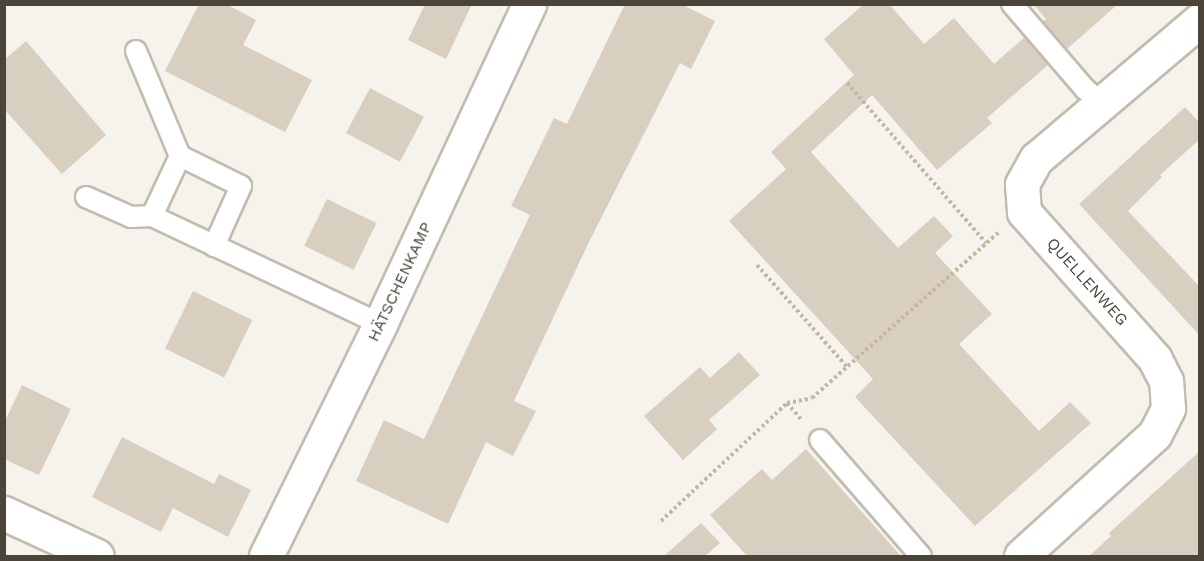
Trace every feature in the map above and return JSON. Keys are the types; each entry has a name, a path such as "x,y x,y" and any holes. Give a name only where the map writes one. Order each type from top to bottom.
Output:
{"street":[{"name":"HÄTSCHENKAMP","path":"266,556 380,324 529,4"},
{"path":"1024,212 1022,184 1036,159 1200,20"},
{"name":"QUELLENWEG","path":"1021,556 1155,434 1168,408 1167,381 1155,359 1024,212"},
{"path":"4,513 97,556"}],"lane":[{"path":"1012,4 1085,89 1101,104"},
{"path":"136,51 180,156 240,186 214,246"},
{"path":"152,216 180,156"},
{"path":"86,196 131,217 152,216 380,324"},
{"path":"820,440 921,556"}],"path":[{"path":"847,83 986,243"},
{"path":"661,521 787,403 812,398 1024,212"},
{"path":"757,266 848,368"}],"building":[{"path":"199,4 226,4 256,20 243,45 312,80 285,132 165,71"},
{"path":"425,4 472,4 446,59 408,40"},
{"path":"625,4 681,4 715,21 691,69 680,63 588,244 514,401 536,411 513,456 486,442 448,524 356,481 384,420 424,439 530,215 511,206 554,118 567,124"},
{"path":"864,4 889,4 924,44 954,18 994,64 1025,37 1048,65 987,118 992,123 937,170 872,95 811,152 898,248 934,216 953,236 935,253 992,314 959,344 1039,431 1070,402 1091,423 975,526 855,397 873,379 729,221 786,169 771,152 854,75 824,39"},
{"path":"1033,4 1118,4 1067,49 1043,21 1046,19"},
{"path":"26,41 106,135 62,174 4,109 4,60"},
{"path":"370,88 424,117 400,162 346,133"},
{"path":"1185,107 1200,123 1200,139 1160,175 1162,177 1128,211 1200,287 1200,336 1079,204"},
{"path":"327,199 376,223 354,270 304,246"},
{"path":"193,291 252,320 224,377 165,349"},
{"path":"739,352 760,375 709,420 717,429 683,460 644,416 700,367 710,378"},
{"path":"22,385 71,409 39,475 4,459 4,423"},
{"path":"122,437 214,484 219,474 251,490 228,537 173,508 161,532 92,497"},
{"path":"806,449 901,556 747,556 710,515 762,469 772,480"},
{"path":"1200,451 1200,556 1089,556 1111,536 1109,533"},
{"path":"701,523 720,543 705,556 664,556"}]}
